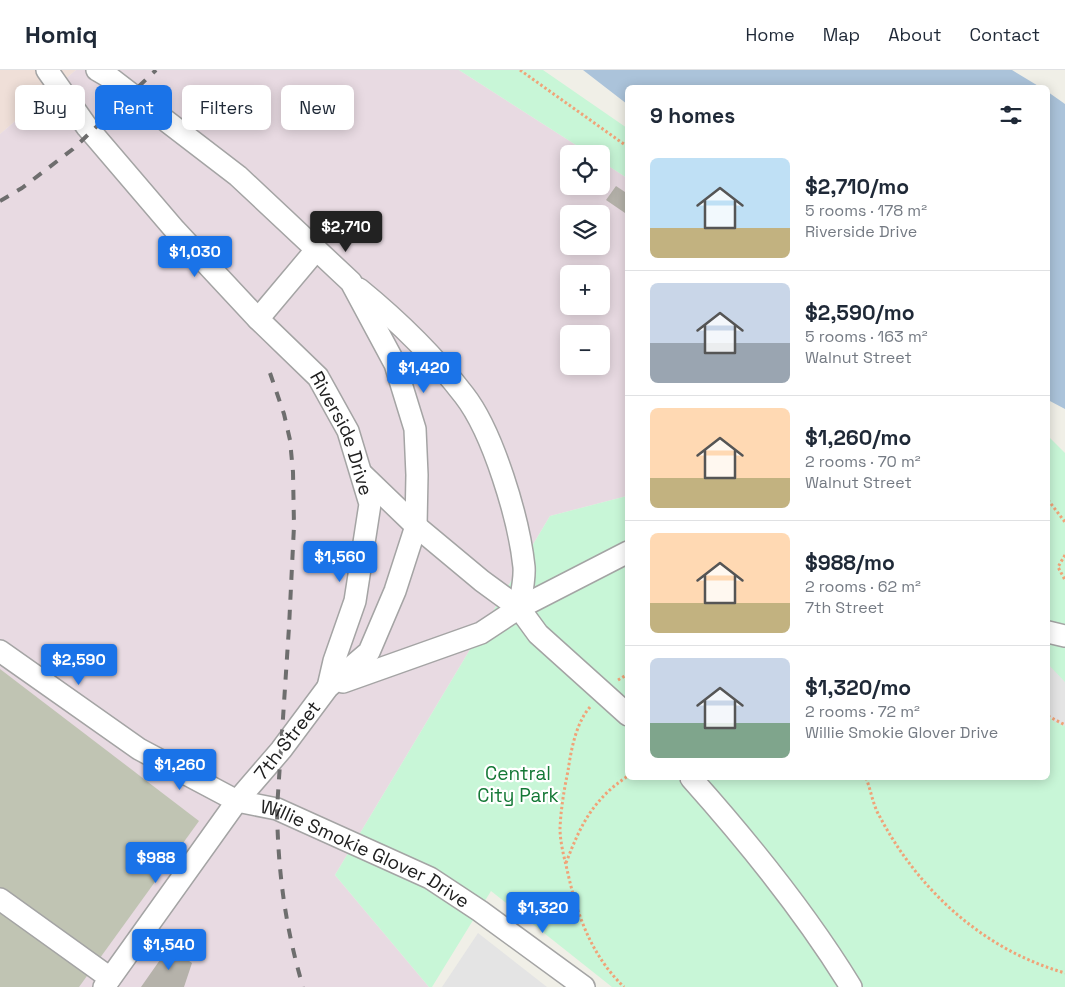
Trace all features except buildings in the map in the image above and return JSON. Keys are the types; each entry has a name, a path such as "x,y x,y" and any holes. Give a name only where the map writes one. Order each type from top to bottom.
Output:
{"street":[{"name":"Riverside Drive","path":"47,70 87,127 128,176 258,319 318,378 348,431 370,504 355,601 334,661 328,687"},
{"path":"97,70 109,77 238,176 316,250 418,342 465,396 482,426 499,467 510,501 524,568 519,608"},
{"path":"258,319 316,250"},
{"path":"328,687 369,652 396,591 416,526 418,475 415,429 412,414 395,364 351,282"},
{"path":"362,475 416,526 482,581 519,608 538,634 625,712"},
{"path":"328,687 481,633 519,608 625,554"},
{"path":"1050,632 1065,636"},
{"name":"Willie Smokie Glover Drive","path":"0,652 139,749 237,801 277,809 430,878 480,911 584,987"},
{"name":"7th Street","path":"107,982 237,801 281,750 328,687"},
{"path":"693,780 735,828 823,942 851,987"},
{"path":"0,899 107,982"}],"path":[{"path":"520,70 625,144"},
{"path":"1050,503 1065,522"},
{"path":"1065,555 1058,567 1065,580"},
{"path":"602,692 587,711 578,727 569,761 560,829 573,899 587,935 610,973 624,987"},
{"path":"1050,717 1065,725"},
{"path":"566,864 580,828 594,806 610,788 625,778"},
{"path":"867,780 878,816 906,860 941,901 972,928 1011,951 1065,974"}],"shaded area":[{"path":"0,70 76,70 58,85 15,85 15,121 0,134"},
{"path":"76,70 459,70 576,145 560,145 560,195 610,195 610,167 625,177 625,497 550,516 335,875 429,987 0,987 0,134 15,121 15,130 85,130 85,85 58,85"},
{"path":"1050,666 1065,682 1065,726 1053,721 1050,717"},
{"path":"0,669 199,821 79,987 0,987"},
{"path":"478,933 547,987 442,987"}],"green space":[{"path":"459,70 543,70 625,127 625,177 610,167 610,145 576,145"},
{"name":"Central City Park","path":"1050,438 1065,453 1065,987 612,987 491,891 432,987 429,987 335,875 550,516 625,497 625,780 1050,780"}],"water":[{"path":"583,70 1012,70 1037,85 625,85 625,102"},
{"path":"1050,93 1065,104 1065,409 1050,401"}],"railway":[{"path":"0,201 22,188 73,149 156,70"},
{"path":"270,373 284,414 290,440 293,472 294,526 277,809 279,855 287,920 303,987"}]}
